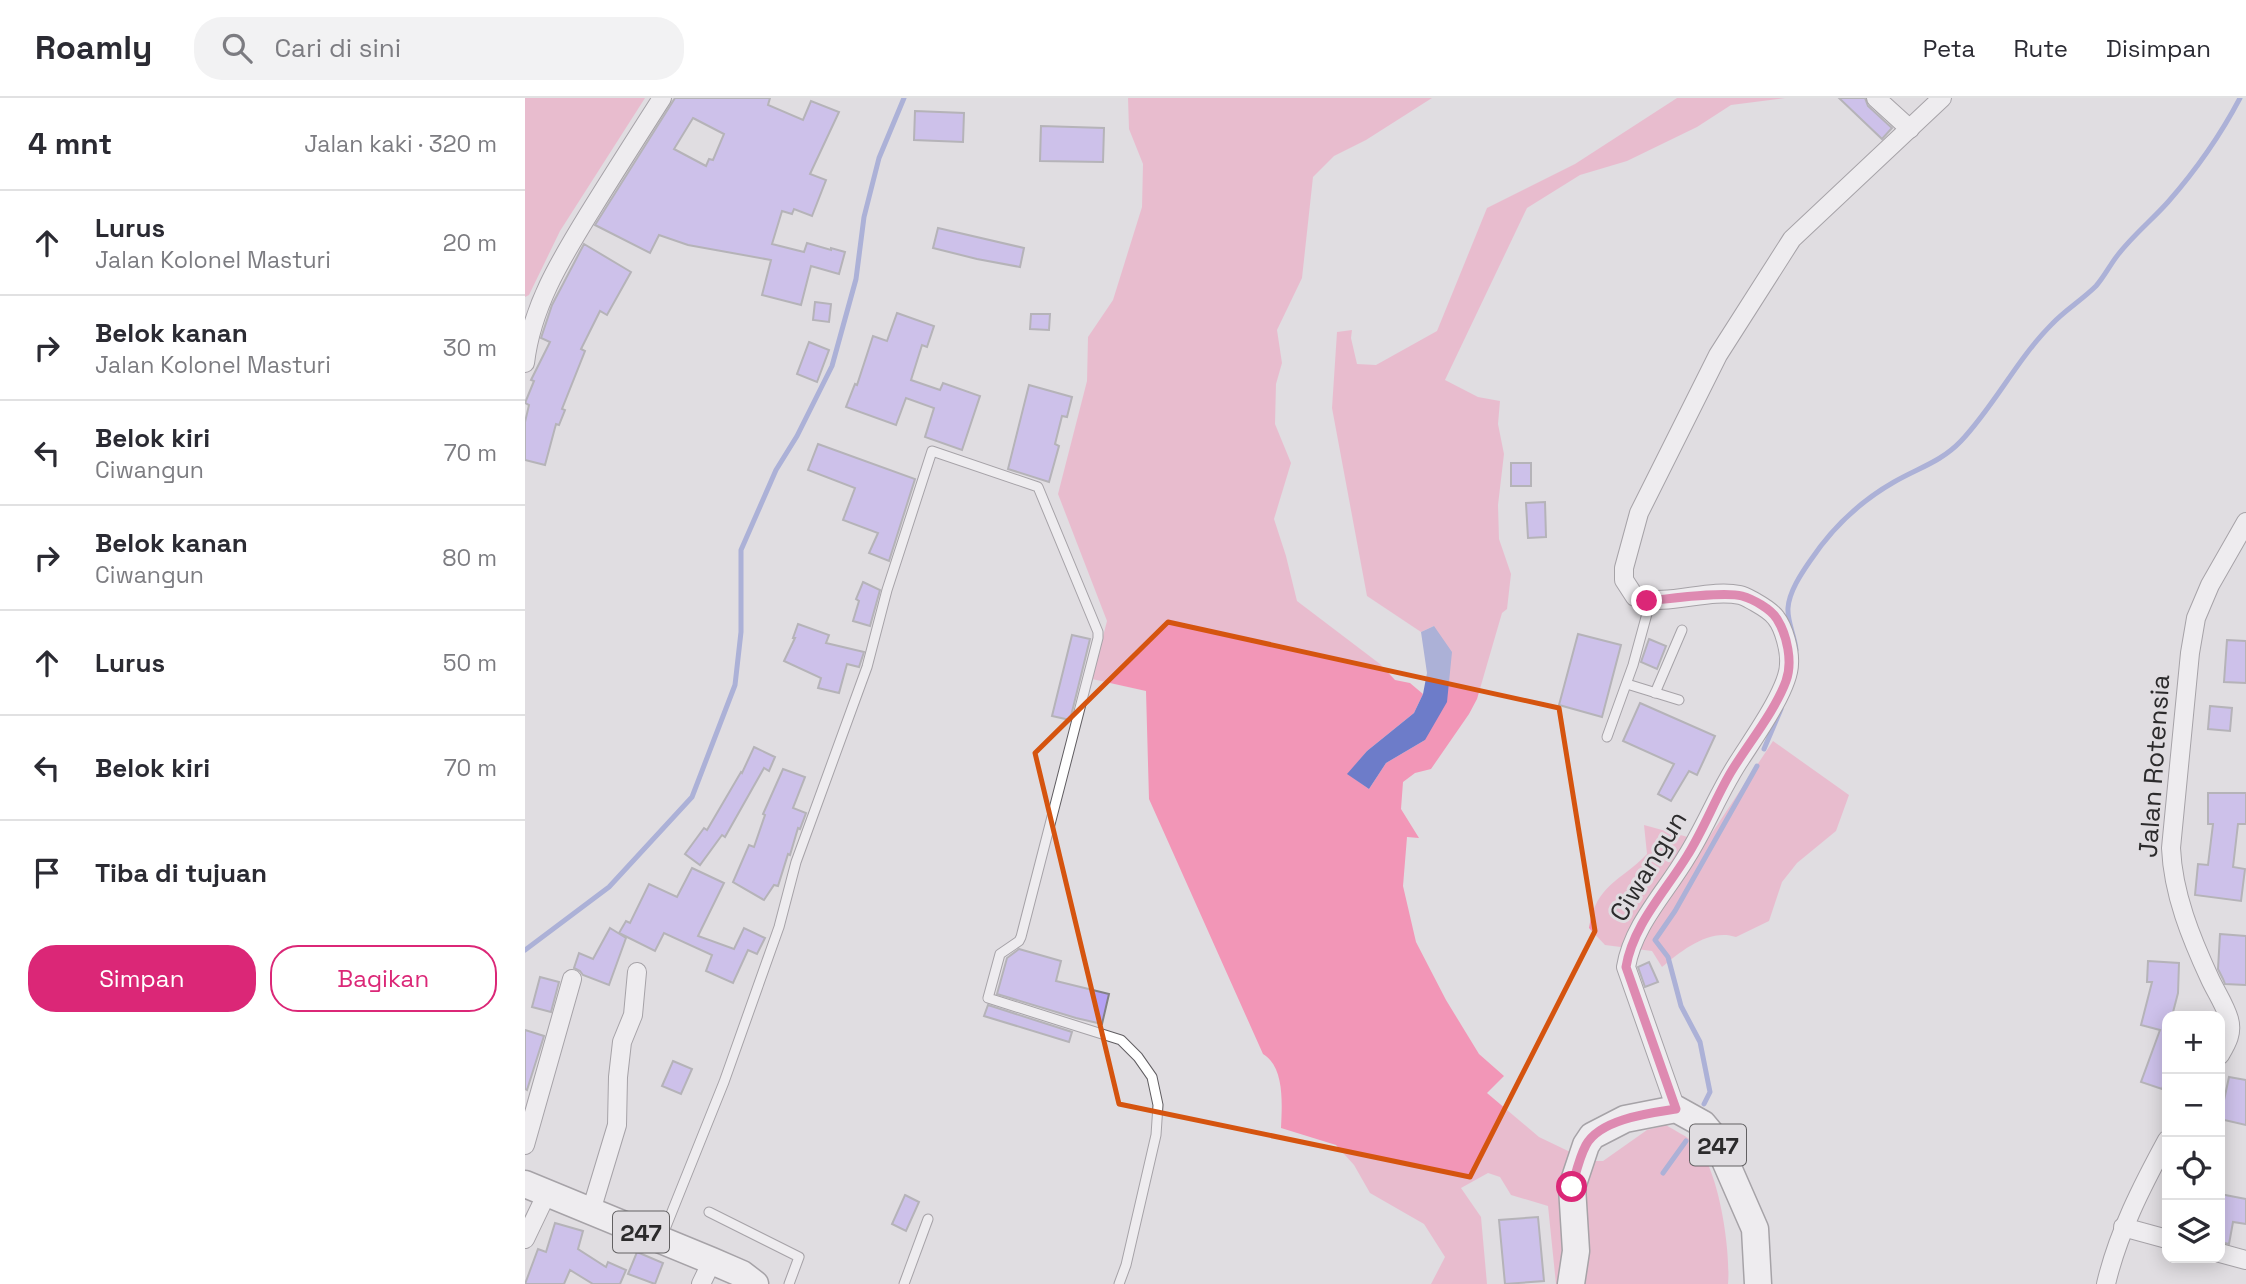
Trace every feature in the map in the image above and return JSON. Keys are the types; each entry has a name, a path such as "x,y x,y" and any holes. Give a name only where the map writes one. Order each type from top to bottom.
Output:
{"main road":[{"name":"247","path":"1571,1284 1576,1251 1572,1187 1580,1158 1592,1136 1625,1119 1676,1109 1703,1124 1725,1158 1755,1229 1758,1284"},
{"name":"247","path":"536,1189 661,1240 706,1272 742,1274 755,1284"}],"street":[{"path":"525,363 535,316 547,286 662,98"},
{"path":"1876,98 1910,129"},
{"path":"1647,601 1635,597 1624,580 1624,568 1639,513 1718,355 1791,239 1942,98"},
{"name":"Jalan Rotensia","path":"2225,1011 2203,964 2179,899 2171,848 2189,653 2196,618 2210,585 2246,522"},
{"name":"Ciwangun","path":"1647,601 1741,595 1776,617 1790,663 1786,681 1761,726 1731,772 1688,855 1629,948 1626,967 1676,1109"},
{"path":"591,1211 617,1125 622,1042 633,1015 637,972"},
{"path":"525,1145 572,979"},
{"name":"Jalan Rotensia","path":"2225,1011 2229,1020 2225,1046"},
{"path":"2106,1284 2123,1227 2162,1150"},
{"path":"525,1239 536,1189"},
{"path":"2123,1227 2162,1238"},
{"path":"2225,1254 2246,1260"}],"lane":[{"path":"661,1240 724,1082 779,927 796,862 867,667 887,590 932,451 1038,487 1098,632 1021,937 1000,954 988,998 1121,1040 1138,1057 1152,1077 1158,1105 1156,1135 1126,1265 1118,1284"},
{"path":"1607,737 1627,684 1648,610 1647,601"},
{"path":"1655,693 1682,629"},
{"path":"1627,684 1679,700"},
{"path":"709,1212 799,1257 789,1284"},
{"path":"904,1284 928,1219"}],"highlighted area":[{"path":"1168,622 1559,708 1595,931 1470,1177 1119,1104 1035,753"}],"shaded area":[{"path":"525,98 645,98 560,231 529,295 525,297"},
{"path":"1128,98 1432,98 1366,140 1334,156 1313,177 1302,278 1277,330 1282,363 1276,384 1275,424 1291,463 1274,519 1297,601 1380,664 1395,680 1410,683 1423,694 1414,713 1367,751 1348,774 1369,789 1386,763 1425,740 1434,626 1421,632 1367,596 1332,408 1337,332 1352,330 1351,338 1357,364 1376,365 1437,331 1487,208 1575,164 1677,98 1785,98 1731,105 1697,127 1627,161 1580,175 1527,208 1445,380 1478,397 1500,401 1498,424 1504,454 1498,505 1499,539 1511,574 1507,609 1502,613 1477,699 1431,769 1415,773 1403,782 1401,809 1419,838 1407,837 1403,886 1416,942 1446,1000 1479,1054 1504,1076 1487,1093 1539,1137 1589,1161 1603,1161 1647,1130 1666,1125 1691,1140 1703,1154 1717,1189 1725,1231 1728,1284 1556,1284 1548,1206 1511,1195 1500,1177 1488,1173 1461,1188 1481,1217 1487,1284 1431,1284 1445,1257 1424,1224 1370,1193 1354,1165 1336,1145 1281,1128 1279,1077 1270,1060 1263,1054 1149,799 1146,691 1092,679 1107,621 1058,494 1087,381 1088,337 1113,300 1142,207 1143,164 1129,129"},
{"path":"1773,741 1849,795 1836,831 1797,863 1782,882 1769,921 1736,937 1726,935 1706,938 1687,948 1662,967 1652,951 1605,945 1589,928 1592,913 1603,893 1647,854 1644,825 1706,842"}],"water":[{"path":"1434,626 1452,652 1447,702 1425,740 1386,763 1369,789 1347,774 1367,751 1414,713 1423,694 1427,673 1421,632"}],"building":[{"path":"675,98 770,98 768,105 803,120 811,101 839,112 810,174 826,180 812,216 794,209 792,214 782,211 772,244 804,252 807,243 845,252 839,274 811,266 801,305 762,295 771,260 688,245 659,235 650,253 595,225","holes":["693,118 724,134 713,160 709,159 706,166 674,149"]},
{"path":"1839,98 1865,98 1868,106 1892,128 1882,139"},
{"path":"915,111 964,113 963,142 914,140"},
{"path":"1041,126 1104,128 1103,162 1040,161"},
{"path":"938,228 1024,248 1020,267 933,248"},
{"path":"584,244 631,272 607,315 600,311 581,349 585,351 562,409 565,410 559,425 556,424 545,465 525,460 525,422 529,405 525,403 534,381 531,380 550,342 541,338 552,305"},
{"path":"815,302 831,304 829,322 813,320"},
{"path":"897,313 934,326 927,347 922,345 911,380 940,390 943,383 980,396 962,450 925,437 934,408 906,398 896,425 846,407 855,384 857,385 873,336 887,341"},
{"path":"1031,314 1050,314 1049,330 1030,329"},
{"path":"809,342 829,350 817,382 797,374"},
{"path":"1029,385 1072,397 1067,417 1062,416 1055,444 1059,446 1049,482 1008,469"},
{"path":"818,444 915,479 889,561 869,553 878,533 843,520 855,488 808,470"},
{"path":"1511,463 1531,463 1531,486 1511,486"},
{"path":"1545,502 1546,537 1528,538 1526,503"},
{"path":"863,582 880,590 870,626 853,621 859,601 856,599"},
{"path":"798,624 829,635 826,643 864,652 859,667 847,664 839,693 818,688 821,678 784,661 795,638"},
{"path":"1578,634 1621,645 1602,717 1559,705"},
{"path":"1072,635 1090,639 1070,720 1052,716"},
{"path":"1649,639 1666,646 1657,669 1641,662"},
{"path":"2227,640 2246,641 2246,683 2224,682"},
{"path":"1640,703 1715,736 1697,775 1689,771 1671,801 1658,794 1674,764 1623,741"},
{"path":"2210,706 2232,708 2230,731 2208,729"},
{"path":"754,747 775,757 769,771 764,768 725,837 722,835 700,865 685,854 704,828 707,830 742,773"},
{"path":"783,769 805,777 793,808 806,813 800,829 798,828 790,855 788,854 778,886 774,885 764,900 733,882 749,845 754,847 765,815 763,814"},
{"path":"2208,793 2246,793 2246,824 2238,824 2233,867 2245,869 2241,901 2195,895 2198,864 2208,865 2213,824 2208,824"},
{"path":"692,868 724,883 698,936 734,949 744,928 765,938 757,954 748,950 733,983 706,971 712,955 664,933 655,951 619,933 626,921 630,923 649,884 677,897"},
{"path":"610,928 626,938 609,985 583,975 574,968 579,953 593,959"},
{"path":"2220,934 2246,936 2246,985 2225,984 2218,969"},
{"path":"1019,949 1061,961 1056,981 1109,994 1102,1024 997,994 1007,958"},
{"path":"2148,961 2179,963 2178,993 2173,1011 2162,1011 2162,1089 2141,1082 2160,1030 2141,1025 2152,982 2147,982"},
{"path":"1649,962 1658,982 1645,987 1638,967"},
{"path":"540,977 559,982 551,1012 532,1007"},
{"path":"988,1005 1072,1032 1069,1042 984,1016"},
{"path":"525,1030 544,1036 527,1090 525,1089"},
{"path":"673,1061 692,1069 681,1094 662,1086"},
{"path":"2229,1077 2246,1080 2246,1125 2225,1120 2225,1096"},
{"path":"905,1195 919,1202 906,1231 892,1224"},
{"path":"2225,1195 2246,1199 2246,1224 2233,1222 2229,1244 2225,1243"},
{"path":"1538,1217 1544,1281 1505,1284 1499,1220"},
{"path":"555,1223 583,1231 578,1249 606,1267 608,1262 626,1270 620,1284 593,1284 570,1270 564,1284 525,1284 538,1249 546,1252"},
{"path":"637,1252 663,1263 655,1284 628,1274"}],"waterway":[{"path":"525,950 609,887 692,797 735,685 741,632 741,550 776,470 797,436 832,366 856,279 864,217 879,158 904,98"},
{"path":"1796,650 1788,613 1789,602 1796,583 1818,549 1847,517 1869,498 1937,460 1961,441 2039,338 2096,286 2123,249 2178,190 2216,139 2240,98"},
{"path":"1764,749 1781,709"},
{"path":"1704,1104 1710,1092 1700,1042 1681,1006 1668,957 1655,940 1675,911 1757,766"},
{"path":"1663,1173 1686,1141"}],"route":[{"path":"1572,1187 1580,1158 1592,1136 1625,1119 1676,1109 1626,967 1629,948 1688,855 1731,772 1761,726 1786,681 1790,663 1776,617 1741,595 1647,601"}]}
